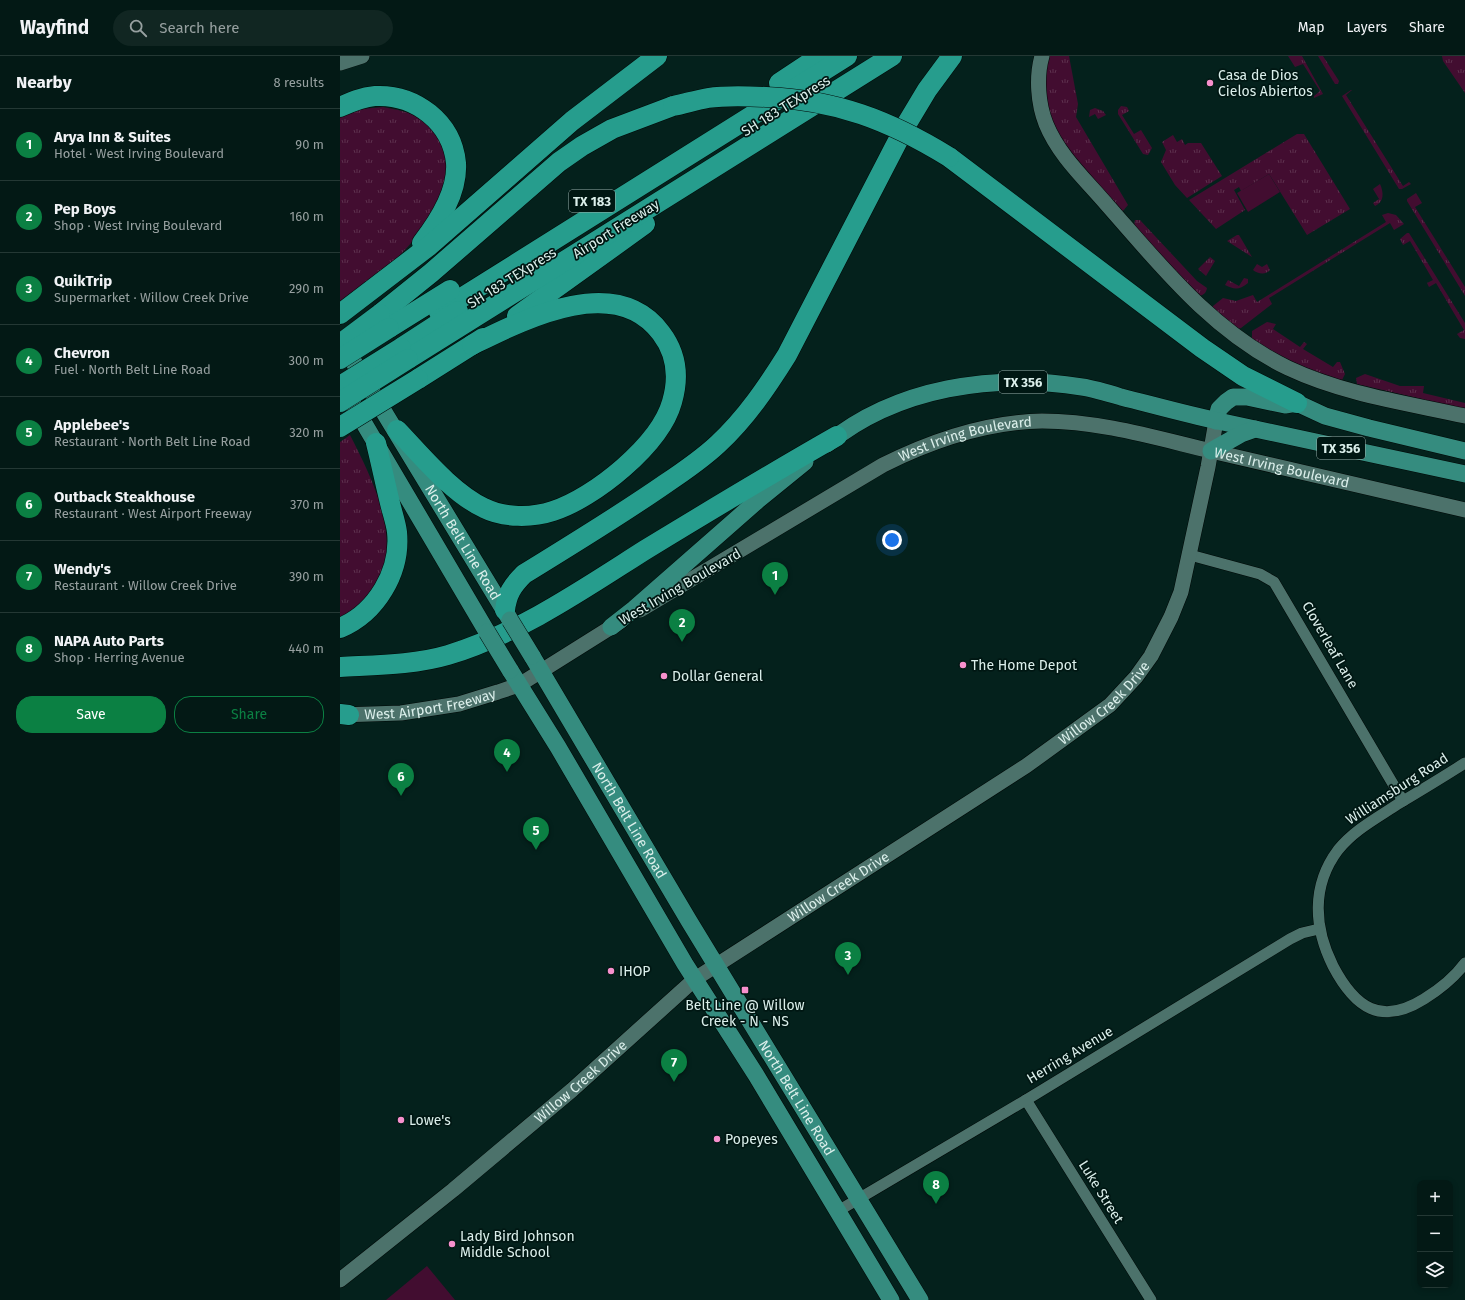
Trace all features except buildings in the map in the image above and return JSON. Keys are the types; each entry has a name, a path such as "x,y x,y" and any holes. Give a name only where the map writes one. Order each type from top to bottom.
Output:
{"highway":[{"path":"340,314 400,269 460,220 572,121 657,56"},
{"name":"Airport Freeway","path":"340,402 395,338 820,56"},
{"name":"SH 183 TEXpress","path":"340,375 395,338 847,56"},
{"name":"SH 183 TEXpress","path":"340,384 395,338 866,56"},
{"name":"Airport Freeway","path":"340,359 395,338 699,177 892,56"},
{"path":"508,615 507,596 509,590 524,574 649,496 686,470 717,445 743,418 765,391 787,355 906,125 927,90 952,56"},
{"path":"340,108 354,101 374,96 397,98 414,103 431,113 443,128 452,146 456,164 454,181 449,200 426,237 400,269"},
{"path":"340,344 395,338 431,273 559,162 612,129 673,106 709,98 748,96 792,98 823,104 869,116 914,136 949,157 1202,348 1243,376 1297,403"},
{"path":"340,427 472,345 546,296 642,228 699,177"},
{"path":"396,430 443,477 465,496 485,509 507,515 530,516 552,511 576,502 624,468 661,426 672,404 677,382 675,360 667,341 654,323 635,311 616,304 597,303 557,310 526,320 472,345"},
{"path":"340,667 409,662 446,655 474,646 524,624 560,604 746,488 837,436"},
{"path":"340,628 350,624 368,610 382,594 392,574 396,553 397,532 376,443"}],"main road":[{"name":"North Belt Line Road","path":"340,339 508,615 716,964 920,1300"},
{"name":"TX 356","path":"837,436 877,414 910,400 942,390 978,383 1014,381 1083,387 1216,421 1465,474"},
{"name":"North Belt Line Road","path":"340,384 487,632 558,747 695,979 756,1075 891,1300"},
{"path":"1216,421 1219,409 1233,397 1247,397 1285,405 1297,403"},
{"name":"TX 356","path":"1297,403 1325,416 1465,451"},
{"path":"1211,451 1241,434 1256,429"},
{"path":"612,627 757,501 837,436"}],"street":[{"path":"340,63 362,56"},
{"path":"1042,56 1039,78 1041,103 1046,125 1066,158 1177,283 1217,322 1234,336 1286,367 1309,377 1345,389 1465,416"},
{"name":"Willow Creek Drive","path":"340,1280 453,1190 572,1090 695,979 716,964 927,831 1026,766 1102,712 1136,677 1161,638 1180,592 1190,555 1216,421"},
{"name":"West Irving Boulevard","path":"519,685 612,627 883,465 913,450 954,435 985,428 1042,422 1109,427 1465,510"},
{"name":"Cloverleaf Lane","path":"1190,555 1260,574 1274,582 1403,801"},
{"name":"West Airport Freeway","path":"343,715 401,713 453,705 519,685"},
{"name":"Williamsburg Road","path":"1465,763 1354,833 1330,862 1320,890 1317,916 1327,954 1348,990 1359,1002 1376,1010 1395,1012 1417,1003 1444,986 1465,963"},
{"name":"Herring Avenue","path":"838,1211 1026,1100 1290,939 1302,933 1319,928"},
{"name":"Luke Street","path":"1026,1100 1151,1300"}],"green space":[{"path":"1046,56 1069,56 1078,104 1076,117 1128,205 1122,212 1056,137 1043,92"},
{"path":"1288,56 1302,56 1323,94 1314,98 1314,96 1320,91 1303,64 1295,67"},
{"path":"1318,56 1323,56 1339,81 1338,84 1335,84"},
{"path":"1442,56 1465,56 1465,93 1443,61"},
{"path":"1351,90 1346,95 1403,186 1409,182 1411,184 1399,189 1342,96"},
{"path":"1121,106 1127,107 1129,111 1122,115 1134,134 1141,130 1152,148 1148,155 1143,154 1118,114 1118,110"},
{"path":"383,107 402,111 418,117 431,127 441,144 446,161 446,178 442,194 425,226 402,254 372,281 340,305 340,116 362,109"},
{"path":"1095,108 1103,111 1106,115 1098,119 1095,114 1089,117 1090,110"},
{"path":"1297,134 1304,134 1350,209 1307,235 1269,174 1241,191 1239,187 1234,190 1245,210 1216,229 1189,200"},
{"path":"1173,135 1177,142 1182,139 1185,145 1188,143 1201,143 1222,176 1187,198 1175,185 1161,162 1166,150 1162,142"},
{"path":"1269,174 1280,192 1248,212 1237,193"},
{"path":"1380,184 1382,200 1375,206 1373,203 1379,199 1373,189"},
{"path":"1416,193 1422,203 1415,207 1465,287 1465,296 1407,201 1407,199"},
{"path":"1388,213 1396,215 1404,224 1394,230 1390,223 1269,298 1272,304 1241,328 1238,329 1213,309 1213,306 1223,298 1236,301 1253,295 1257,302 1386,222 1382,215"},
{"path":"1135,220 1140,220 1197,281 1207,288 1204,294 1199,296 1134,226"},
{"path":"1409,233 1465,323 1465,339 1460,338 1457,334 1464,330 1436,283 1429,287 1427,283 1433,280 1410,241 1403,245 1400,239"},
{"path":"1239,235 1252,257 1227,241"},
{"path":"1210,257 1215,261 1206,276 1198,269"},
{"path":"1257,264 1262,267 1267,264 1270,270 1264,273 1257,272 1253,270"},
{"path":"1244,278 1248,279 1248,283 1242,287 1232,288 1225,285 1228,280 1239,286"},
{"path":"1267,322 1276,324 1273,329 1300,347 1304,342 1307,344 1303,349 1333,367 1337,362 1340,362 1345,374 1342,380 1322,375 1282,357 1252,339 1252,331"},
{"path":"1365,374 1400,386 1424,386 1423,393 1465,403 1465,409 1357,384 1356,378"},
{"path":"350,435 369,475 384,518 387,539 386,561 379,582 367,601 340,621 340,442"},
{"path":"427,1266 455,1300 386,1300"}],"place":[{"name":"Casa de Dios Cielos Abiertos","path":"1210,83"},
{"name":"Arya Inn & Suites","path":"775,595"},
{"name":"Pep Boys","path":"682,642"},
{"name":"The Home Depot","path":"963,665"},
{"name":"Dollar General","path":"664,676"},
{"name":"Chevron","path":"507,772"},
{"name":"Outback Steakhouse","path":"401,796"},
{"name":"Applebee's","path":"536,850"},
{"name":"IHOP","path":"611,971"},
{"name":"QuikTrip","path":"848,975"},
{"name":"Belt Line @ Willow Creek - N - NS","path":"745,990"},
{"name":"Wendy's","path":"674,1082"},
{"name":"Lowe's","path":"401,1120"},
{"name":"Popeyes","path":"717,1139"},
{"name":"NAPA Auto Parts","path":"936,1204"},
{"name":"Lady Bird Johnson Middle School","path":"452,1244"}]}
